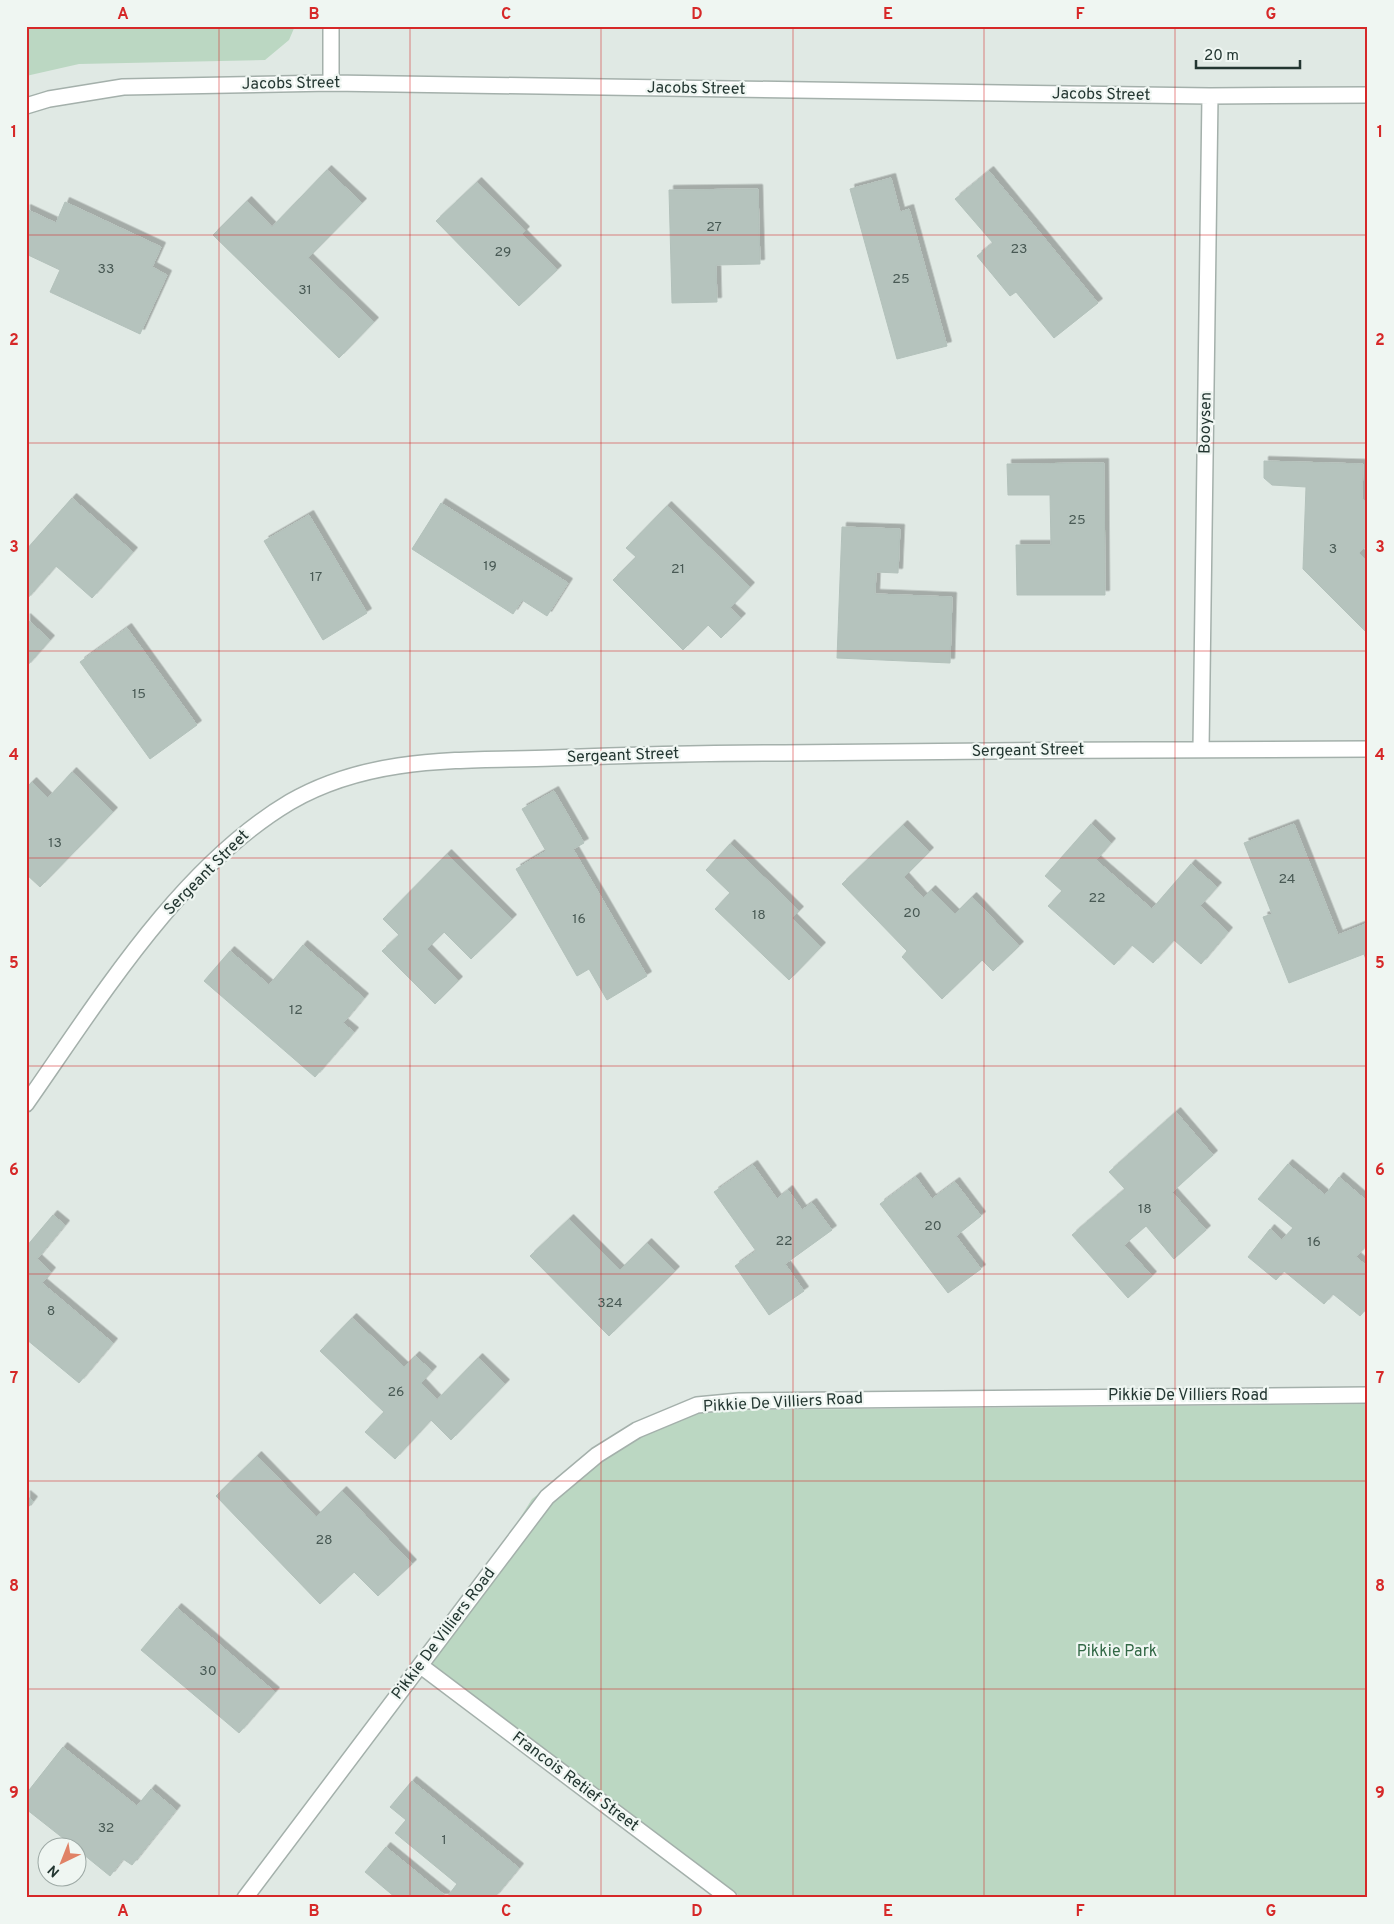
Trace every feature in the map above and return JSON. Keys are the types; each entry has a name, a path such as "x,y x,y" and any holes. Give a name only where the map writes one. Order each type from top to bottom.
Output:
{"street":[{"path":"331,26 331,83"},
{"name":"Jacobs Street","path":"26,106 49,99 123,87 331,83 1210,96 1368,95"},
{"name":"Booysen","path":"1201,749 1210,96"},
{"name":"Sergeant Street","path":"26,1104 121,969 178,900 218,858 250,828 292,801 342,777 409,762 652,754 1368,749"},
{"name":"Pikkie De Villiers Road","path":"245,1898 547,1497 596,1455 637,1430 697,1405 739,1401 946,1397 1368,1395"},
{"name":"Francois Retief Street","path":"421,1666 729,1898"}],"green space":[{"path":"26,26 295,26 289,40 265,60 79,64 26,76"},
{"name":"Pikkie Park","path":"1368,1404 1368,1898 742,1898 429,1663 532,1499 602,1445 674,1411"}],"building":[{"path":"327,170 362,203 308,258 374,322 339,358 213,235 247,201 272,227"},
{"path":"989,171 1098,303 1054,338 1016,292 1010,296 977,256 993,243 955,199"},
{"path":"891,178 900,212 909,209 947,346 897,359 850,189"},
{"path":"477,182 525,231 522,234 557,270 519,306 436,221"},
{"path":"758,189 760,264 716,265 717,302 672,303 669,190"},
{"path":"65,202 161,247 152,267 167,275 140,334 50,292 60,270 26,254 26,209 56,223"},
{"path":"1264,461 1363,464 1362,498 1368,504 1368,544 1359,553 1368,562 1368,634 1303,569 1306,487 1272,485 1264,478"},
{"path":"1104,463 1105,595 1017,595 1016,545 1051,545 1050,495 1008,495 1007,464"},
{"path":"72,498 133,552 92,598 56,566 26,600 26,550"},
{"path":"441,503 568,583 547,616 522,600 513,614 412,549"},
{"path":"667,506 750,587 730,608 741,618 721,638 708,625 683,650 613,580 636,557 626,548"},
{"path":"309,515 367,613 323,640 264,541"},
{"path":"842,527 900,529 898,573 876,572 875,594 952,597 950,663 837,658"},
{"path":"26,618 50,640 26,667"},
{"path":"127,628 197,725 150,759 80,662"},
{"path":"72,772 113,812 40,887 26,874 26,788 32,782 48,798"},
{"path":"554,791 584,843 573,849 647,976 607,1000 589,969 577,976 516,869 546,851 522,809"},
{"path":"1091,824 1111,843 1096,860 1152,909 1191,864 1217,887 1200,906 1228,932 1201,964 1174,940 1153,963 1132,945 1114,965 1048,906 1062,891 1045,876"},
{"path":"1294,824 1338,935 1368,923 1368,965 1364,954 1289,983 1263,917 1272,914 1244,843"},
{"path":"903,825 929,852 904,877 923,898 931,890 955,914 972,897 1019,946 993,971 982,960 942,999 902,957 907,951 842,884"},
{"path":"730,844 799,911 792,918 821,947 789,980 715,909 730,893 706,870"},
{"path":"447,854 512,919 471,959 444,932 427,949 458,981 435,1004 382,951 399,935 383,919"},
{"path":"303,945 364,998 343,1023 354,1032 315,1077 204,981 230,951 269,985"},
{"path":"1176,1112 1213,1155 1172,1192 1206,1230 1174,1259 1146,1226 1124,1245 1152,1276 1128,1298 1072,1235 1125,1189 1109,1172"},
{"path":"1288,1164 1325,1195 1339,1177 1368,1202 1368,1243 1356,1257 1368,1267 1368,1307 1360,1316 1333,1294 1324,1304 1284,1271 1276,1280 1248,1257 1270,1229 1282,1240 1293,1228 1258,1199"},
{"path":"753,1165 777,1199 788,1190 802,1210 812,1203 832,1230 785,1264 804,1291 769,1315 735,1266 756,1251 714,1192"},
{"path":"916,1177 932,1199 955,1182 981,1216 956,1236 981,1269 948,1293 880,1204"},
{"path":"53,1215 65,1225 37,1259 51,1272 42,1283 113,1343 79,1383 26,1339 26,1247"},
{"path":"569,1219 620,1270 647,1243 675,1271 609,1336 530,1256"},
{"path":"352,1318 404,1367 415,1356 432,1371 421,1383 437,1400 478,1358 505,1384 451,1440 431,1420 395,1459 365,1432 384,1412 320,1351"},
{"path":"257,1456 316,1517 342,1491 412,1564 378,1596 354,1572 320,1604 216,1496"},
{"path":"26,1495 33,1501 26,1510"},
{"path":"177,1608 275,1692 239,1733 141,1650"},
{"path":"63,1747 137,1806 151,1789 176,1810 132,1865 123,1859 110,1876 88,1858 88,1836 60,1836 26,1809 26,1794"},
{"path":"412,1781 519,1868 494,1898 396,1898 365,1872 386,1847 447,1897 457,1884 395,1833 406,1820 390,1807"}]}
